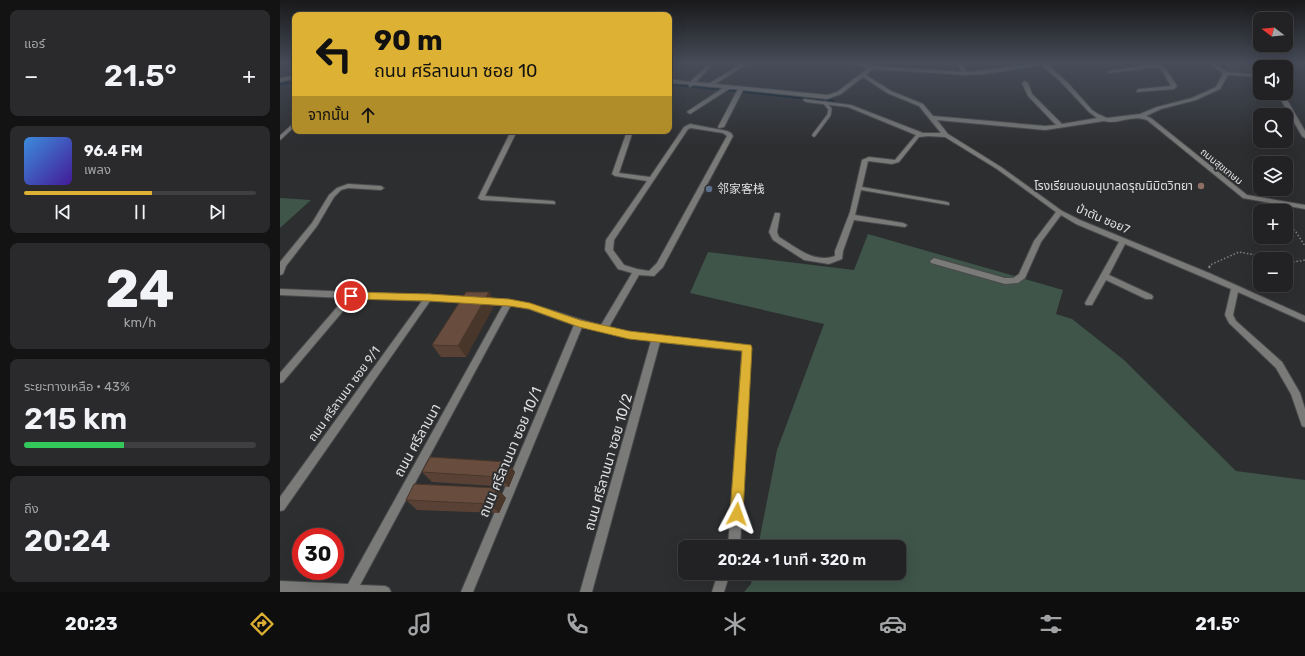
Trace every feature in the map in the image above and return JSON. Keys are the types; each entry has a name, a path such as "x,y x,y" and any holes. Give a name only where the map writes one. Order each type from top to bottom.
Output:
{"street":[{"path":"690,112 722,91"},
{"path":"721,127 739,91 826,100 849,106 922,135"},
{"path":"826,100 842,91"},
{"name":"ป่าตัน ซอย7","path":"887,91 921,105 946,135 999,168 1060,212 1078,222 1206,275 1305,319"},
{"path":"1028,91 1030,95 1061,126"},
{"path":"1072,91 1082,103 1104,119"},
{"path":"1138,91 1142,91"},
{"path":"932,118 1020,127 1045,128 1104,119 1139,116 1159,108 1194,99 1212,91"},
{"path":"1284,100 1305,136"},
{"name":"ถนนสุขเกษม","path":"1139,116 1149,119 1245,197 1305,207"},
{"path":"695,126 730,134 660,265 651,274 637,272 621,267 609,250 610,240 650,179 686,128 695,126"},
{"path":"513,134 481,198 553,203"},
{"path":"629,134 615,174 650,179"},
{"path":"777,214 773,232 776,238 807,258 829,261 839,257 859,188 865,160 897,161 917,136 946,135"},
{"path":"280,272 282,265 316,224 331,196 338,189 348,186 381,188"},
{"path":"859,188 947,204"},
{"path":"934,261 1005,281 1015,281 1022,276 1038,241 1060,212"},
{"path":"851,217 903,225"},
{"path":"1089,303 1124,240"},
{"path":"603,329 637,272"},
{"path":"1105,276 1149,297"},
{"path":"1235,288 1229,315 1233,323 1279,365 1295,393 1305,423"},
{"path":"280,292 509,302 530,306 579,323 603,329 656,339 747,348 734,540"},
{"path":"280,379 351,296"},
{"name":"ถนน ศรีลานนา ซอย 9/1","path":"280,506 429,298"},
{"name":"ถนน ศรีลานนา","path":"350,591 509,302"},
{"name":"ถนน ศรีลานนา ซอย 10/1","path":"467,592 579,323"},
{"name":"ถนน ศรีลานนา ซอย 10/2","path":"586,592 656,339"},
{"path":"718,592 722,580"},
{"path":"280,587 385,592"}],"lane":[{"path":"814,135 828,115 830,108 826,100"},
{"path":"280,138 292,127"}],"path":[{"path":"1293,229 1305,246"},
{"path":"1206,275 1210,265 1238,252 1253,255"},
{"path":"1293,262 1305,260"}],"green space":[{"path":"280,198 311,200 280,228"},
{"path":"868,234 1063,290 1056,314 1072,319 1124,360 1236,471 1305,480 1305,592 744,592 751,584 752,580 906,580 906,540 759,540 777,450 824,324 690,293 708,252 854,270"}],"building":[{"path":"466,292 489,292 458,346 432,345"},
{"path":"430,457 507,462 500,477 422,472"},
{"path":"414,484 497,488 490,504 406,500"}],"waterway":[{"path":"733,91 833,101"}],"place":[{"name":"โรงเรียนอนอนุบาลดรุฌนิมิตวิทยา","path":"1201,186"},
{"name":"邻家客栈","path":"709,189"}],"route":[{"path":"351,296 509,302 530,306 579,323 629,335 747,348 737,514"}]}
